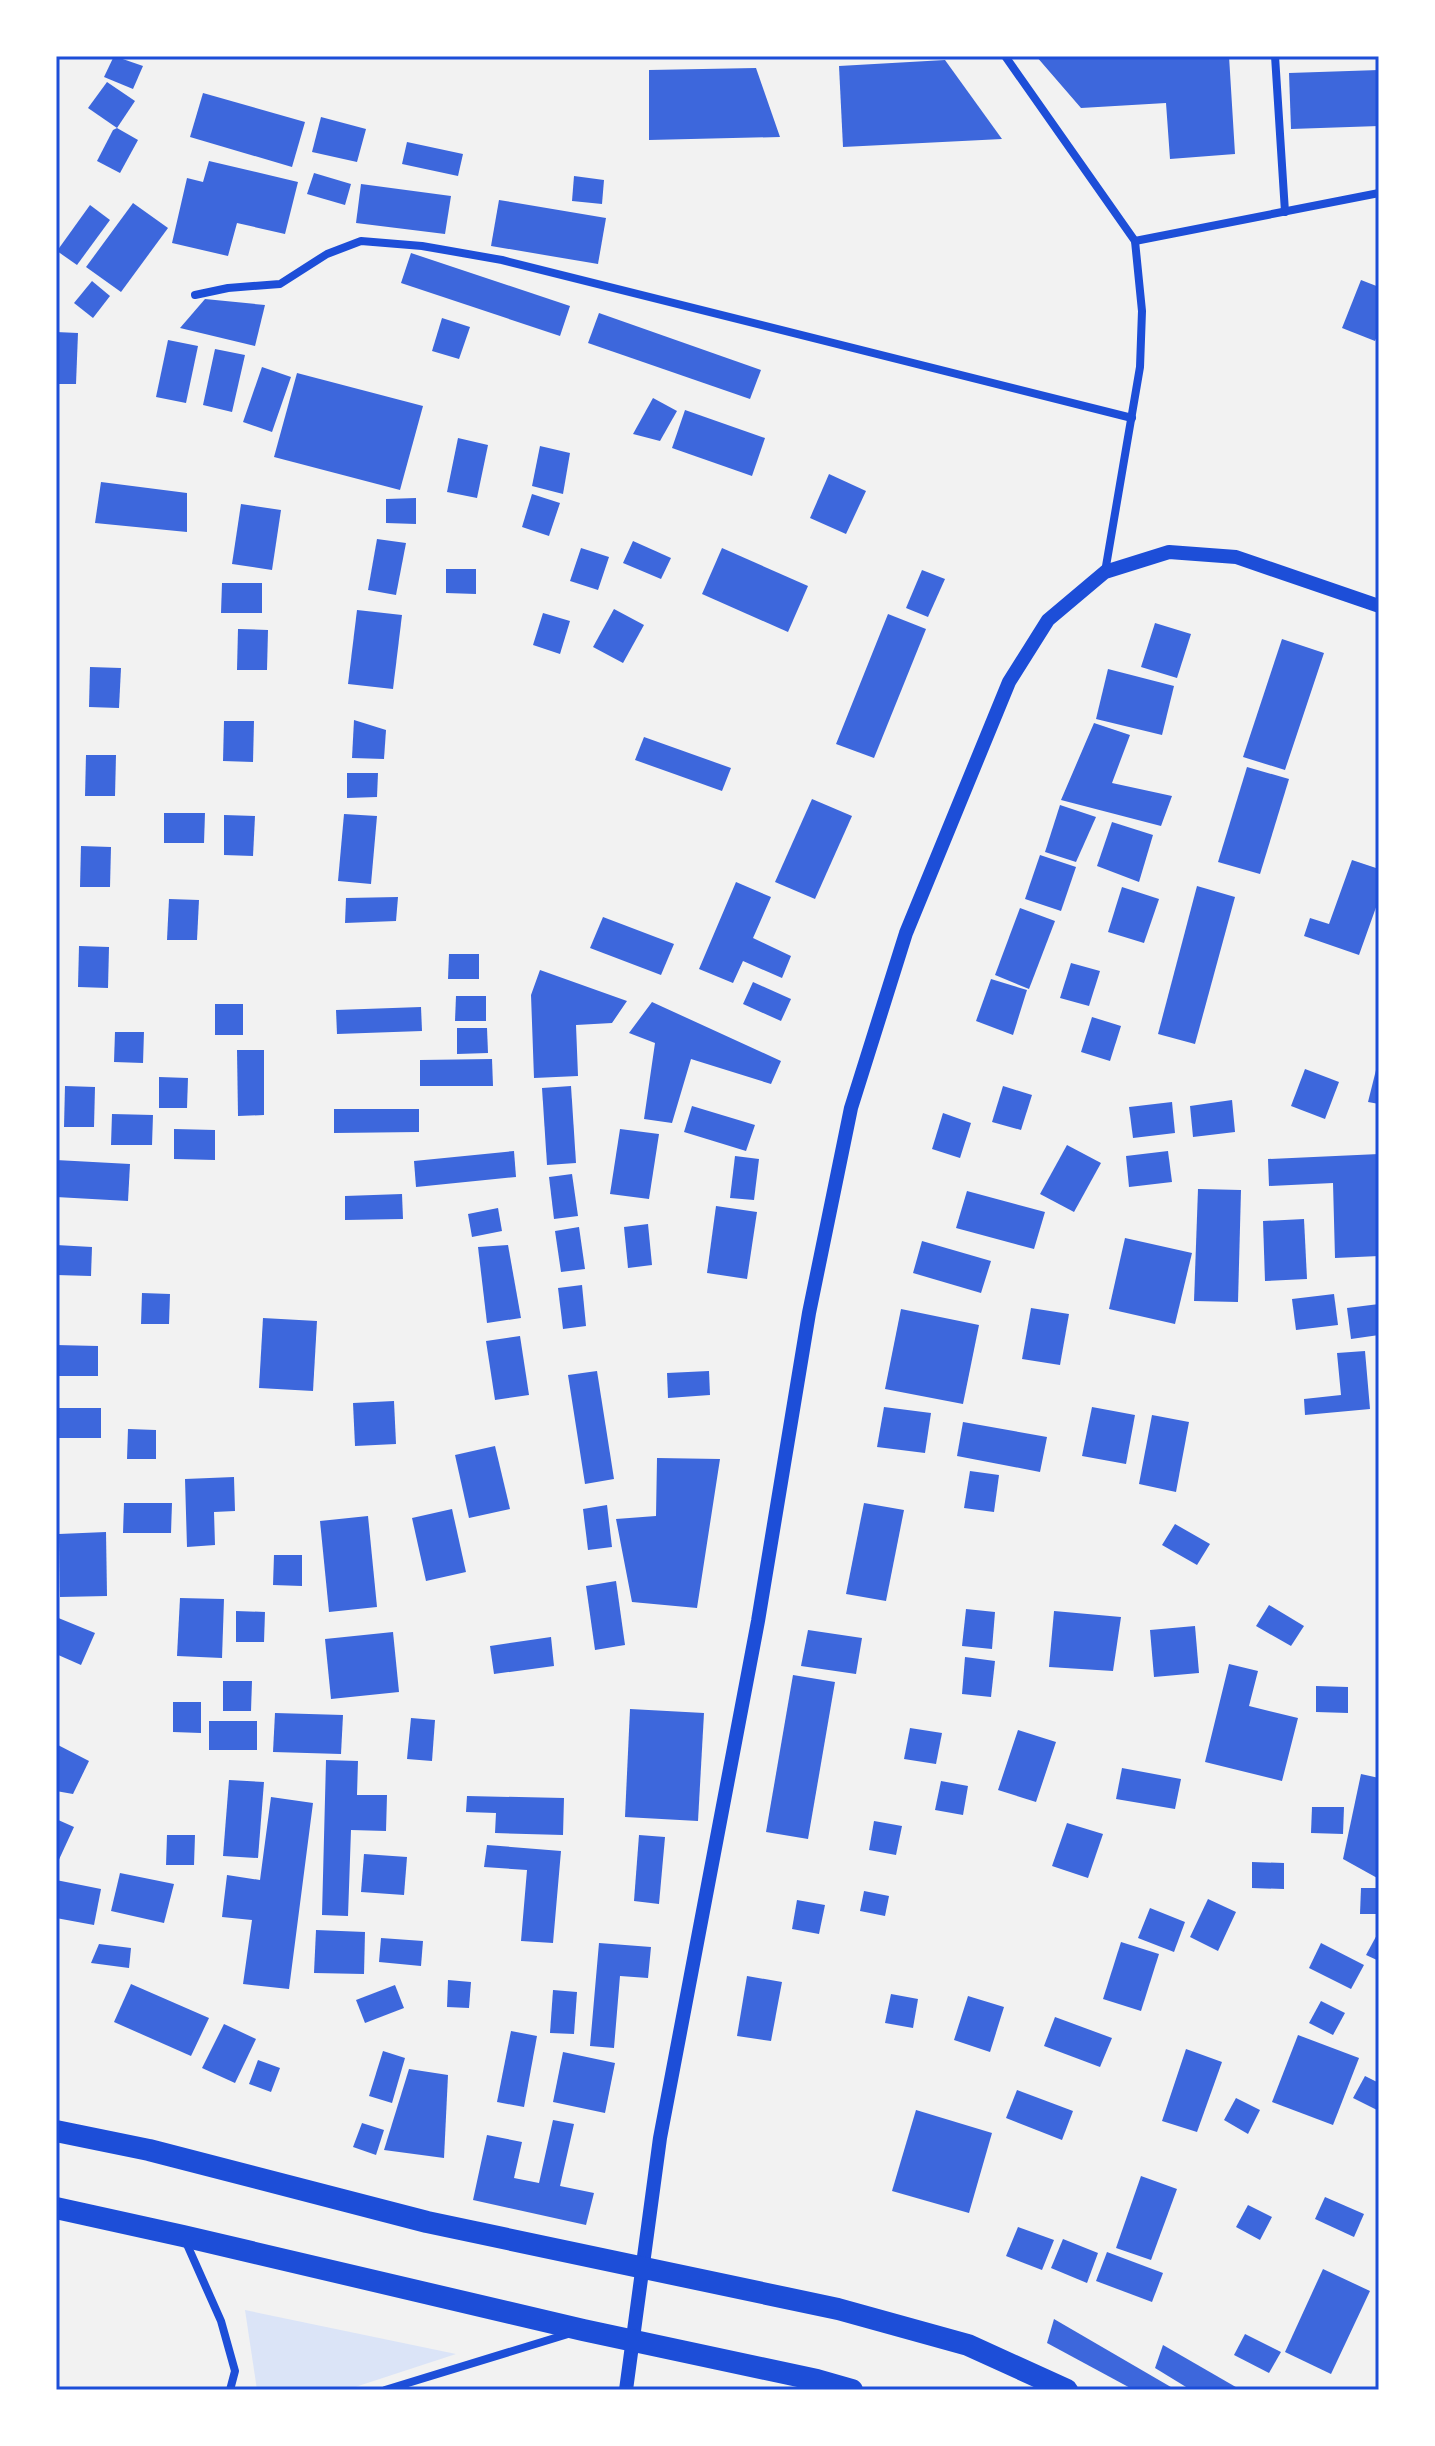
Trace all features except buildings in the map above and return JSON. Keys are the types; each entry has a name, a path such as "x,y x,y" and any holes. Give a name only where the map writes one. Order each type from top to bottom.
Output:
{"highway":[{"path":"56,2131 149,2150 427,2222 838,2309 968,2345 1067,2390"},
{"path":"56,2208 852,2390"}],"street":[{"path":"1005,56 1135,241 1142,311 1140,367 1105,572"},
{"path":"1275,56 1285,212"},
{"path":"1135,241 1379,193"},
{"path":"195,295 228,288 280,284 327,254 361,241 422,246 502,260 1132,418"},
{"path":"626,2390 660,2138 758,1621 809,1313 851,1108 906,933 1009,682 1048,620 1105,572 1169,552 1236,557 1379,606"},
{"path":"183,2236 221,2321 235,2371 230,2390"},
{"path":"385,2390 583,2330"}],"shaded area":[{"path":"245,2310 456,2354 346,2390 257,2390"}]}
